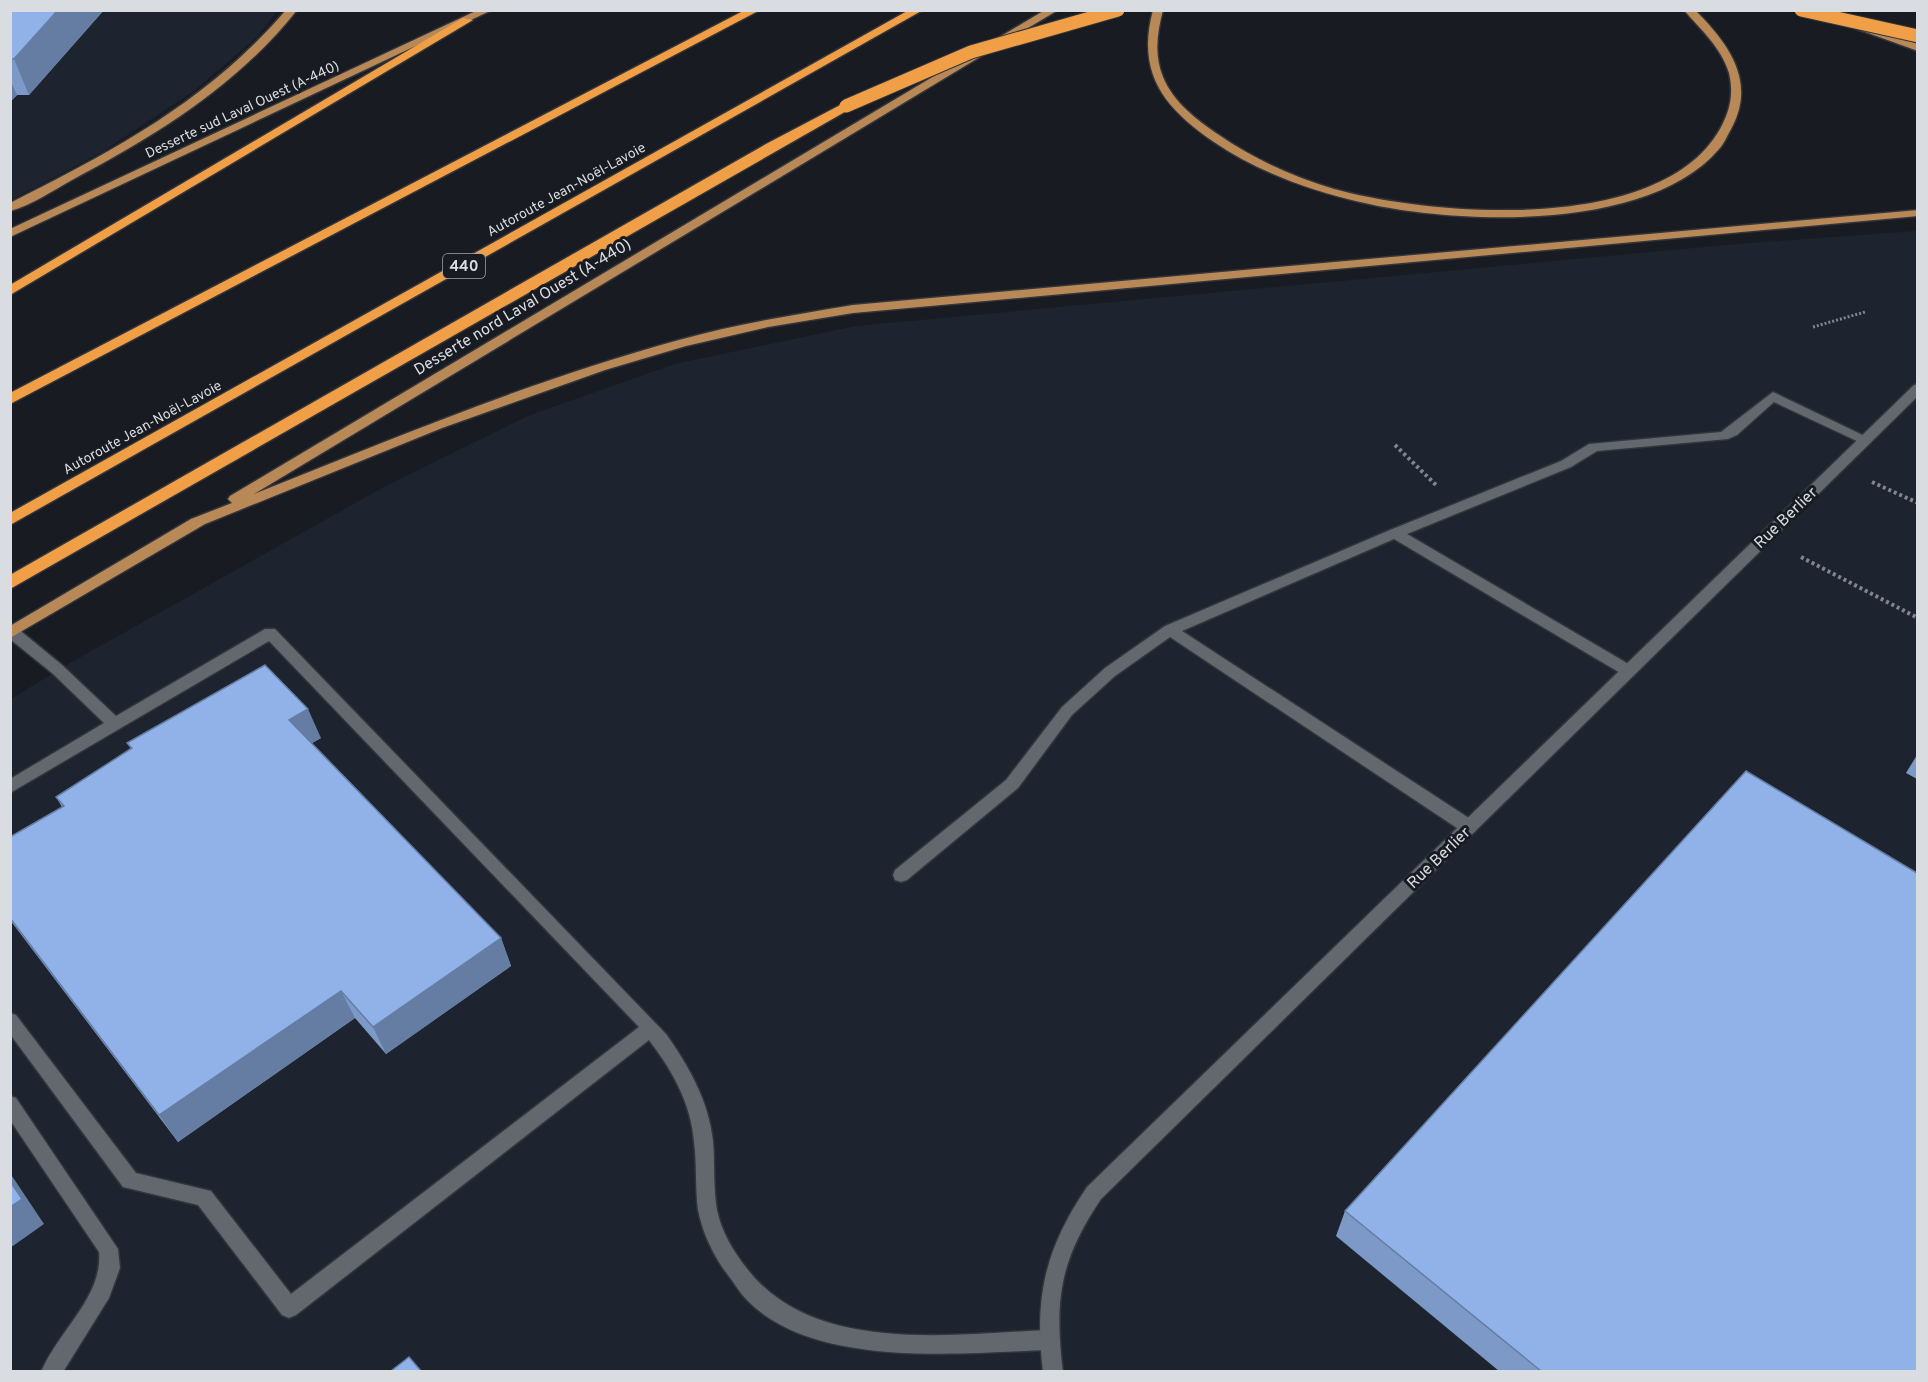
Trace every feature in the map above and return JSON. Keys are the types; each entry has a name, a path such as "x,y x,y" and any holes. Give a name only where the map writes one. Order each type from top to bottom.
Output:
{"highway":[{"path":"10,399 755,10"},
{"name":"Autoroute Jean-Noël-Lavoie","path":"10,520 918,10"},
{"path":"10,583 846,106 971,52 1118,10"},
{"path":"1801,10 1917,36"},
{"path":"10,291 467,20"}],"main road":[{"path":"10,208 108,156 188,106 251,56 292,10"},
{"name":"Desserte sud Laval Ouest (A-440)","path":"10,234 487,10"},
{"name":"Desserte nord Laval Ouest (A-440)","path":"11,632 1053,10"},
{"path":"1158,10 1152,29 1150,50 1159,82 1183,113 1225,146 1298,180 1342,193 1413,208 1489,214 1562,210 1628,197 1682,175 1719,143 1735,111 1738,84 1724,52 1708,29 1689,10"},
{"path":"1815,10 1917,48"},
{"path":"196,522 578,374 682,342 797,316 853,309 1917,213"}],"street":[{"name":"Rue Berlier","path":"1053,1371 1048,1340 1048,1297 1057,1258 1073,1221 1094,1193 1917,388"},
{"path":"901,875 1012,784 1067,711 1110,672 1170,630 1395,533 1566,464 1594,447 1723,436 1732,432 1773,396 1864,439"},
{"path":"1395,533 1627,670"},
{"path":"1170,630 1469,827"},
{"path":"11,632 57,669 115,724"},
{"path":"10,787 270,633 651,1028 672,1055 691,1092 702,1129 708,1210 720,1246 735,1273 762,1303 794,1323 840,1337 892,1343 1048,1340"},
{"path":"10,1020 130,1181 204,1197 289,1308 651,1028"},
{"path":"10,1104 108,1250 110,1268 102,1292 51,1371"}],"path":[{"path":"1813,327 1865,312"},
{"path":"1395,445 1428,477"},
{"path":"1872,482 1917,503"},
{"path":"1801,556 1917,618"}],"shaded area":[{"path":"11,11 277,11 257,37 195,90 102,152 11,200"},
{"path":"1917,231 1917,1371 11,1372 11,699 70,663 384,487 530,415 675,364 856,326 1737,244"}],"building":[{"path":"10,10 58,10 14,59 10,59"},
{"path":"265,665 308,709 289,720 501,938 373,1027 341,991 159,1115 10,918 10,837 64,806 56,797 132,748 127,743"},
{"path":"1746,771 1917,873 1917,1371 1541,1371 1345,1211"},
{"path":"10,1181 22,1199 10,1207"},
{"path":"409,1357 421,1371 391,1371"}]}
